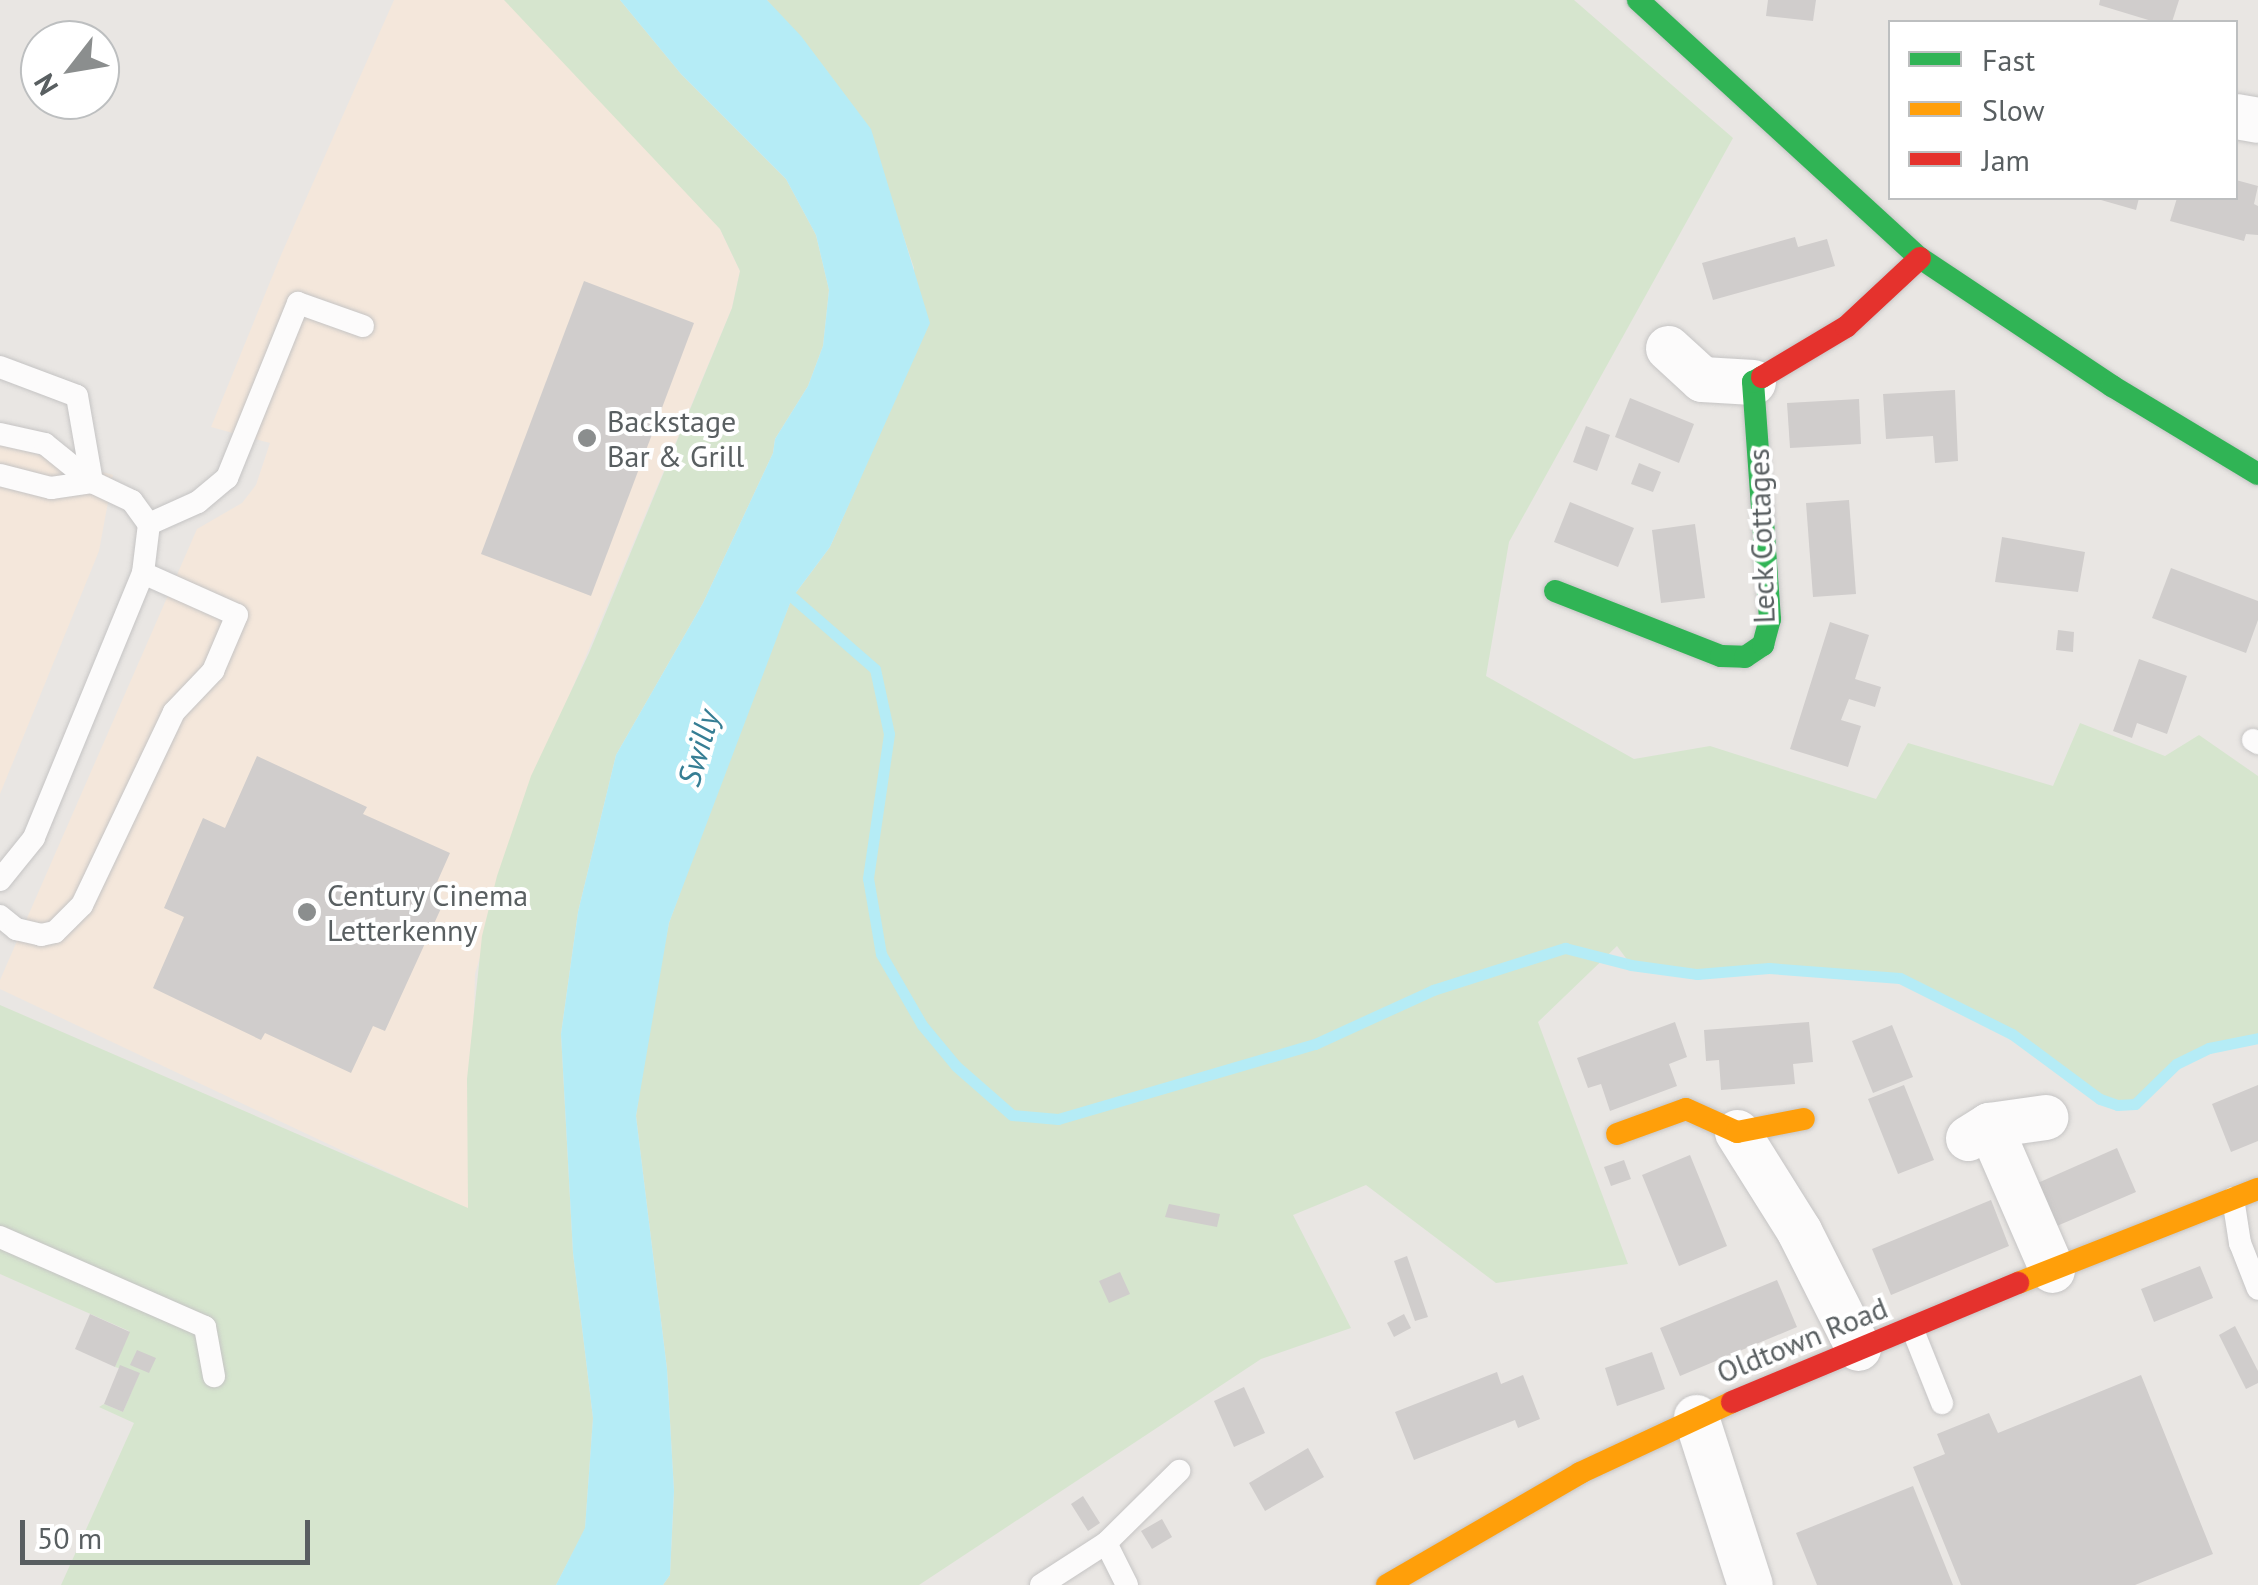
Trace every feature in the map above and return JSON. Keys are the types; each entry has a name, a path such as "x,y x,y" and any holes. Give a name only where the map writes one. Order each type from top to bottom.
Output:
{"street":[{"path":"1638,0 1920,258 2112,386 2258,474"},
{"path":"1668,348 1702,379 1753,382 1846,328 1920,258"},
{"name":"Leck Cottages","path":"1554,591 1720,656 1746,657 1763,645 1770,619 1753,382"},
{"path":"1617,1134 1686,1109 1737,1132 1799,1231 1858,1348"},
{"path":"2045,1118 1979,1131 2052,1270"},
{"path":"1737,1132 1804,1119"},
{"name":"Oldtown Road","path":"1387,1585 1580,1473 1696,1418 1858,1348 2258,1189"},
{"path":"1696,1418 1750,1585"}],"lane":[{"path":"149,524 198,502 227,478 298,303 363,326"},
{"path":"0,366 78,396 92,482"},
{"path":"0,434 45,444 92,482 132,501 149,524 143,573 34,838 0,880"},
{"path":"0,475 51,488 92,482"},
{"path":"0,916 16,929 42,934 56,932 82,905 174,712 213,671 237,615 143,573"},
{"path":"2234,1198 2240,1243 2258,1288"},
{"path":"0,1237 205,1327 214,1376"},
{"path":"1912,1328 1942,1402"},
{"path":"1040,1585 1106,1543 1179,1471"},
{"path":"1106,1543 1127,1585"}],"shaded area":[{"path":"394,0 508,0 720,229 740,271 732,308 525,801 475,974 468,1210 0,989 0,980 197,529 242,503 256,485 270,443 211,427 281,255"},
{"path":"0,444 113,475 99,551 0,794"}],"green space":[{"path":"504,0 620,0 681,74 786,179 816,235 829,290 823,346 808,386 775,439 773,453 703,603 616,755 578,912 561,1034 573,1253 593,1418 585,1529 556,1585 61,1585 134,1423 99,1407 104,1404 123,1412 139,1374 115,1367 129,1331 0,1274 0,1005 468,1208 467,1079 482,936 497,876 531,776 589,653 732,308 740,271 720,229"},
{"path":"767,0 1574,0 1733,138 1509,542 1486,676 1634,759 1710,746 1876,799 1908,743 2053,786 2080,723 2165,756 2199,735 2258,776 2258,1038 2209,1048 2176,1064 2135,1104 2117,1105 2100,1099 2012,1034 1900,978 1769,968 1697,974 1631,965 1617,946 1538,1022 1628,1264 1496,1283 1366,1185 1293,1215 1351,1328 1261,1359 919,1585 663,1585 670,1575 674,1491 667,1369 636,1116 651,1012 669,923 792,598 830,547 906,374 914,268 897,217 820,63"}],"water":[{"name":"Swilly","path":"620,0 767,0 801,36 871,129 930,323 830,547 792,598 669,923 636,1116 667,1369 674,1491 670,1575 663,1585 556,1585 585,1528 593,1418 573,1253 561,1034 578,912 616,755 703,603 773,453 775,439 808,386 823,346 829,290 816,235 786,179 681,74"}],"building":[{"path":"1768,0 1816,0 1813,21 1766,16"},
{"path":"2100,0 2179,0 2173,20 2148,20 2099,5"},
{"path":"2238,181 2258,186 2254,204 2258,206 2258,235 2246,234 2244,241 2170,221 2176,200 2238,200"},
{"path":"2101,200 2138,200 2136,210"},
{"path":"1795,237 1798,247 1827,239 1835,266 1713,300 1702,263"},
{"name":"Backstage Bar & Grill","path":"584,281 694,323 591,596 481,554"},
{"path":"1955,390 1958,461 1935,463 1933,436 1886,439 1883,394"},
{"path":"1630,398 1694,424 1679,463 1615,437"},
{"path":"1859,399 1861,444 1790,448 1787,403"},
{"path":"1586,426 1610,435 1597,471 1573,462"},
{"path":"1639,463 1661,472 1653,492 1631,484"},
{"path":"1849,500 1856,594 1813,597 1806,503"},
{"path":"1570,502 1634,528 1618,567 1554,542"},
{"path":"1695,524 1705,598 1661,603 1652,530"},
{"path":"2002,537 2085,552 2078,592 1995,582"},
{"path":"2171,568 2258,601 2258,620 2246,653 2152,618"},
{"path":"1830,622 1869,635 1855,679 1881,687 1875,707 1849,699 1841,720 1861,726 1848,767 1790,749"},
{"path":"2058,630 2074,632 2073,652 2056,650"},
{"path":"2139,659 2187,676 2167,734 2137,723 2132,738 2113,731"},
{"name":"Century Cinema Letterkenny","path":"257,756 367,807 363,814 450,853 430,898 443,904 385,1031 373,1026 351,1073 265,1033 261,1040 153,988 184,917 164,908 203,818 225,828"},
{"path":"1675,1022 1687,1057 1669,1064 1677,1086 1610,1111 1601,1084 1588,1088 1577,1058"},
{"path":"1809,1022 1813,1062 1793,1064 1795,1084 1721,1090 1719,1060 1706,1061 1704,1030"},
{"path":"1892,1025 1913,1077 1873,1093 1852,1041"},
{"path":"1904,1085 1934,1160 1898,1174 1868,1099"},
{"path":"2258,1085 2258,1141 2231,1152 2212,1104"},
{"path":"2117,1148 2136,1192 2050,1229 2031,1186"},
{"path":"1690,1155 1727,1246 1679,1266 1642,1175"},
{"path":"1624,1160 1631,1179 1611,1186 1604,1167"},
{"path":"1991,1200 2009,1246 1891,1295 1872,1249"},
{"path":"1169,1204 1220,1214 1217,1227 1165,1217"},
{"path":"1407,1256 1428,1317 1415,1321 1394,1261"},
{"path":"2200,1266 2213,1298 2154,1322 2141,1289"},
{"path":"1120,1272 1130,1294 1109,1303 1099,1281"},
{"path":"1777,1280 1797,1327 1680,1376 1660,1328"},
{"path":"90,1314 130,1332 115,1367 75,1349"},
{"path":"1404,1314 1411,1328 1394,1337 1387,1323"},
{"path":"2235,1326 2258,1371 2258,1383 2246,1389 2219,1335"},
{"path":"137,1350 156,1358 149,1373 130,1365"},
{"path":"1652,1352 1665,1389 1617,1406 1605,1368"},
{"path":"120,1365 140,1373 123,1412 104,1404"},
{"path":"1497,1372 1501,1384 1523,1375 1540,1419 1518,1428 1515,1420 1414,1460 1395,1412"},
{"path":"2141,1375 2213,1554 2135,1585 1961,1585 1913,1467 1945,1454 1937,1434 1989,1413 1998,1433"},
{"path":"1244,1387 1265,1433 1234,1447 1214,1401"},
{"path":"1308,1448 1324,1477 1265,1511 1249,1483"},
{"path":"1913,1486 1953,1585 1817,1585 1796,1533"},
{"path":"1083,1496 1100,1523 1088,1531 1071,1504"},
{"path":"1162,1519 1172,1537 1152,1549 1141,1531"}],"waterway":[{"path":"783,589 875,669 889,734 868,878 881,954 922,1025 956,1066 1012,1115 1058,1119 1315,1044 1433,990 1565,948 1631,965 1697,974 1769,968 1900,978 2012,1034 2100,1099 2117,1105 2135,1104 2176,1064 2209,1048 2258,1038"}],"traffic: fast":[{"path":"1638,0 1920,258 2112,386 2258,474"},
{"path":"1555,591 1721,656 1745,657 1763,645 1770,619 1753,382 1762,377"}],"traffic: slow":[{"path":"1617,1134 1686,1109 1737,1132 1804,1119"},
{"path":"2018,1283 2258,1189"},
{"path":"1387,1585 1580,1473 1732,1402"}],"traffic: jam":[{"path":"1762,377 1846,327 1920,258"},
{"path":"1732,1402 2018,1283"}],"place":[{"name":"Backstage Bar & Grill","path":"587,438"},
{"name":"Century Cinema Letterkenny","path":"307,912"}]}
